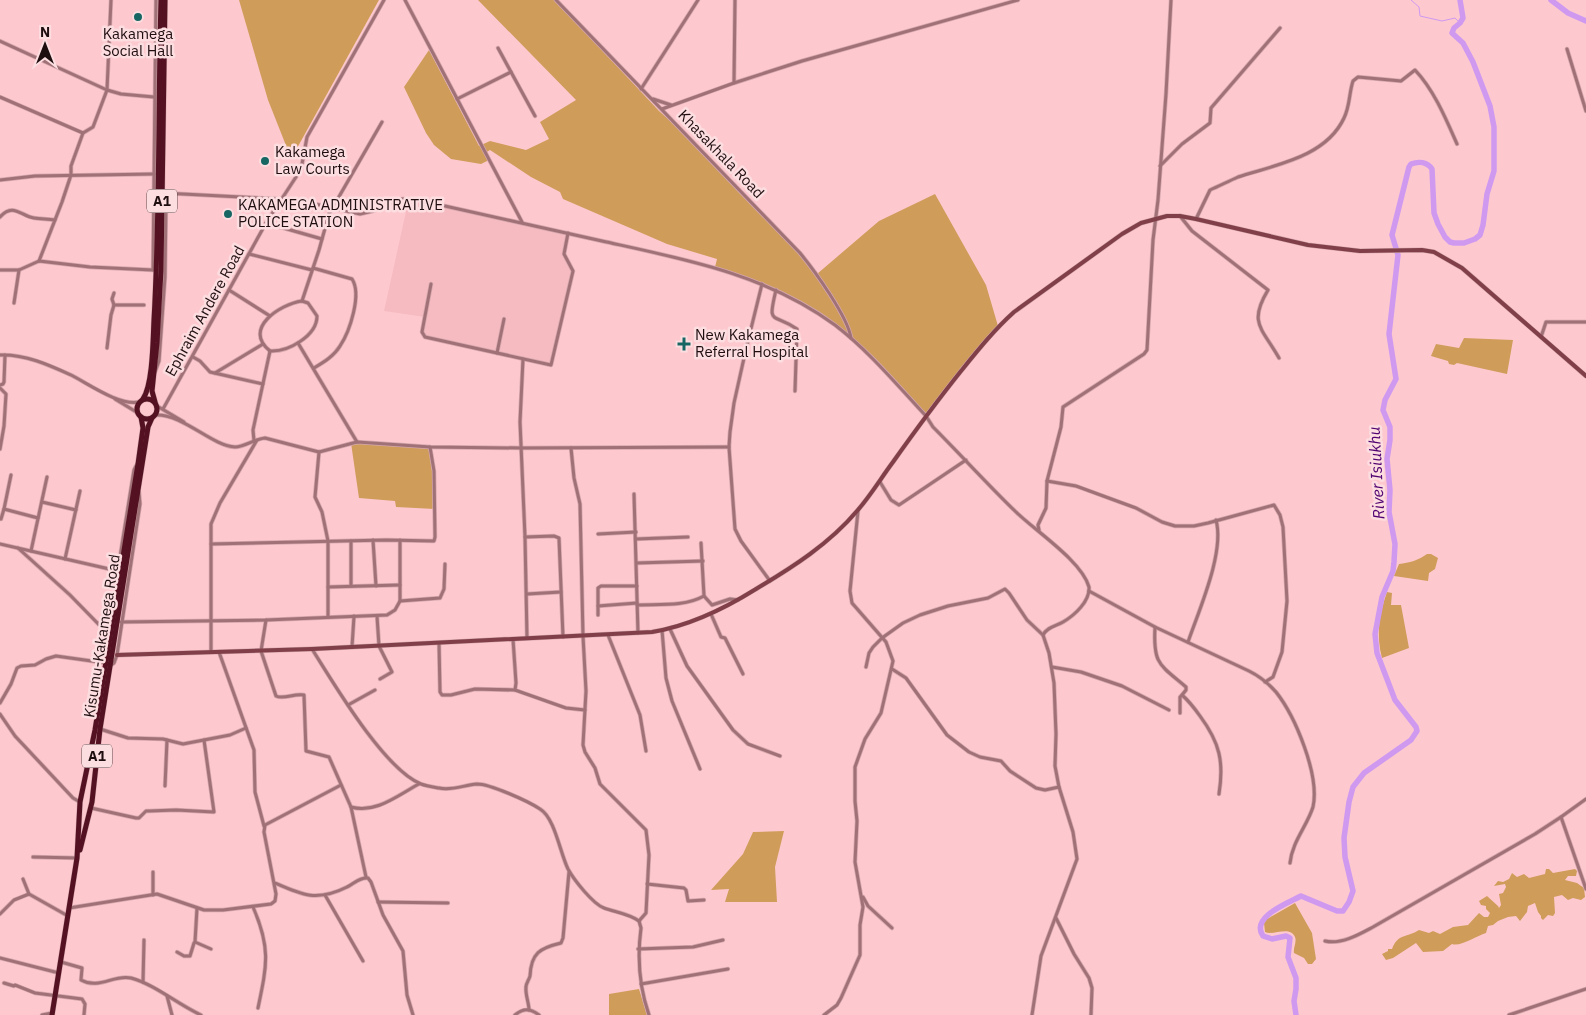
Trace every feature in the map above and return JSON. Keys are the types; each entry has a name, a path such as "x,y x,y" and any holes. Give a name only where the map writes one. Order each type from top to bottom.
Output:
{"highway":[{"name":"A1","path":"141,401 149,383 152,353 161,0"},
{"name":"A1","path":"156,404 152,396 159,317 165,0"},
{"path":"148,399 156,404 154,417 145,419 139,415 137,409 141,401 148,399"},
{"name":"Kisumu-Kakamega Road","path":"77,858 93,794 110,636 143,428 139,415"},
{"name":"Kisumu-Kakamega Road","path":"50,1014 56,997 77,858 80,802 108,665 148,427 154,417"},
{"path":"82,792 93,794"}],"main road":[{"path":"116,655 312,650 583,636 670,629 711,614 770,581 834,535 858,510 880,482 926,416 998,326 1014,312 1122,234 1141,223 1155,218 1180,216 1308,245 1360,251 1428,251 1447,258 1462,268 1586,376"}],"street":[{"path":"39,262 56,220 71,176 71,166 83,133 93,127 108,90 112,0"},
{"path":"0,270 19,270 39,262 155,270 154,97 156,0"},
{"name":"Ephraim Andere Road","path":"163,409 266,223 299,169 308,137 384,0"},
{"path":"404,0 522,223"},
{"name":"Khasakhala Road","path":"556,0 800,253 817,274 844,318 850,330 851,338"},
{"path":"641,89 698,0"},
{"path":"734,83 735,0"},
{"path":"662,110 734,83 802,61 1018,0"},
{"path":"1039,531 1038,525 1046,508 1047,481 1063,407 1144,354 1147,350 1171,0"},
{"path":"1160,167 1182,144 1210,123 1211,108 1280,28"},
{"path":"0,41 108,90 121,94 154,97"},
{"path":"498,48 535,116"},
{"path":"1567,49 1586,111"},
{"path":"155,72 159,64"},
{"path":"1196,219 1210,190 1236,178 1307,154 1322,144 1339,128 1350,99 1353,81 1358,77 1401,81 1415,70 1436,100 1457,144"},
{"path":"458,99 511,72"},
{"path":"0,97 83,133"},
{"path":"651,98 672,105"},
{"path":"302,301 329,214 382,122"},
{"path":"0,180 35,176 154,174"},
{"path":"162,193 297,200 354,213 366,213 406,198 702,264 776,290 820,316 851,338 926,416 933,427 1016,512 1063,552 1076,567 1088,583 1090,591 1077,612 1064,622 1049,628 1043,635"},
{"path":"0,217 4,212 11,210 19,211 34,218 56,220"},
{"path":"1180,216 1192,231 1268,290 1258,309 1258,322 1278,358"},
{"path":"266,223 322,239"},
{"path":"431,284 422,332 425,337 551,365 573,271 564,254 568,233"},
{"path":"250,254 352,279 355,284 354,310 345,338 334,354 314,368"},
{"path":"14,303 19,270"},
{"path":"762,284 753,314 734,403 729,447 735,529 770,581"},
{"path":"229,290 270,316"},
{"path":"776,290 771,312 773,316 777,320 797,329 795,390"},
{"path":"107,348 114,305 112,299 114,293"},
{"path":"302,301 308,303 317,316 314,328 298,342 281,350 270,351 263,344 260,336 264,322 270,316 292,304 302,301"},
{"path":"114,305 144,305"},
{"path":"496,353 504,319"},
{"path":"1541,338 1546,322 1586,322"},
{"path":"298,342 357,442"},
{"path":"214,373 263,344"},
{"path":"212,652 211,524 255,440 253,430 270,351"},
{"path":"0,355 20,356 50,365 125,402 141,401"},
{"path":"0,449 6,394 0,387 4,382 5,355"},
{"path":"193,357 200,361 208,371 263,384"},
{"path":"522,358 520,422 525,537 526,638"},
{"path":"104,392 139,415"},
{"path":"156,404 192,428"},
{"path":"154,417 165,416 232,447 238,447 255,440 273,439 319,452 357,442 430,447 729,447"},
{"path":"211,544 373,540 432,541 435,538 434,471 430,447"},
{"path":"571,448 574,478 580,504 585,710 584,745 600,784 646,830 649,855 646,913 640,921 638,966 649,1015"},
{"path":"319,452 315,499 322,512 328,541 328,617"},
{"path":"880,482 891,500 899,505 966,460"},
{"path":"118,588 116,582 134,470 138,464"},
{"path":"1,520 12,475"},
{"path":"31,551 47,477"},
{"path":"1047,481 1076,486 1136,508 1162,522 1174,526 1194,526 1274,505 1280,516 1284,535 1287,601 1282,652 1273,677 1265,682"},
{"path":"0,703 11,684 17,668 21,666 35,665 56,656 108,665 114,663 140,504 139,489"},
{"path":"65,559 80,491"},
{"path":"634,494 638,632"},
{"path":"42,502 76,510"},
{"path":"4,509 38,518"},
{"path":"858,510 850,592 852,602 882,638 892,655 892,669 881,713 865,738 855,767 855,862 863,896 868,906 892,928"},
{"path":"1188,642 1217,555 1219,530 1216,520"},
{"path":"598,534 636,532"},
{"path":"525,537 554,536 559,538 563,637"},
{"path":"636,539 688,537"},
{"path":"373,540 376,586"},
{"path":"121,622 266,620 377,616 392,613 400,601 400,540"},
{"path":"351,586 352,541"},
{"path":"702,543 704,596 712,604 730,599 738,600"},
{"path":"0,544 118,571"},
{"path":"18,548 70,595 110,636"},
{"path":"637,563 703,561"},
{"path":"400,601 440,598 444,589 445,564"},
{"path":"328,587 400,585"},
{"path":"598,615 598,590 601,586 637,586"},
{"path":"866,667 869,653 882,638 903,623 948,606 988,598 1005,589 1027,620 1043,635 1052,667 1056,734 1055,766 1073,832 1077,858 1041,956 1032,1015"},
{"path":"1090,591 1155,627 1249,671 1277,693 1299,732 1312,777 1312,807 1294,846 1290,863"},
{"path":"526,594 561,592"},
{"path":"598,606 684,603 695,601 704,596"},
{"path":"711,614 721,637 726,638 743,674"},
{"path":"352,647 354,616"},
{"path":"377,616 379,646 392,672 380,679"},
{"path":"266,620 261,650 276,696 281,698 300,694 304,696 306,752 330,758 351,807 366,877 371,882 383,915 403,951 407,995 413,1015"},
{"path":"1155,627 1157,660 1186,687 1186,690 1180,697 1180,713"},
{"path":"670,629 687,666 734,730 748,744 780,756"},
{"path":"662,630 666,678 672,701 700,769"},
{"path":"608,634 640,715 646,751"},
{"path":"513,639 516,683 514,690"},
{"path":"439,643 440,692 442,695 451,695 475,689 514,690 566,708 585,710"},
{"path":"312,650 348,705 396,767 420,784 444,789 480,784 490,786 545,812 552,823 561,853 569,871 594,902 602,907 640,921"},
{"path":"69,908 153,895 163,895 197,908 224,910 271,904 276,901 264,826 255,792 254,750 218,651"},
{"path":"1052,667 1081,672 1122,686 1169,710"},
{"path":"892,669 906,678 947,735 969,752 980,758 1001,761 1010,771 1036,788 1045,790 1060,787"},
{"path":"348,705 375,690"},
{"path":"1182,695 1207,725 1219,747 1222,767 1219,794"},
{"path":"0,714 15,736 73,798 80,802"},
{"path":"100,729 128,738 167,740 184,744 230,735 246,728"},
{"path":"165,786 167,740"},
{"path":"91,808 136,818 139,818 146,811 214,812 204,740"},
{"path":"351,807 371,809 420,784"},
{"path":"264,826 266,823 341,786"},
{"path":"1325,941 1334,942 1346,939 1374,927 1535,834 1586,799"},
{"path":"1561,817 1586,889"},
{"path":"33,857 77,858"},
{"path":"529,1010 526,989 530,977 531,963 542,949 561,943 563,938 569,871"},
{"path":"153,872 153,895"},
{"path":"274,883 302,895 325,895 344,889 361,878 366,877"},
{"path":"23,879 29,894 68,917"},
{"path":"647,884 684,888 688,901 704,900"},
{"path":"0,914 14,900 29,894"},
{"path":"325,895 363,961"},
{"path":"824,1015 837,1005 860,955 859,934 863,896"},
{"path":"378,902 448,903"},
{"path":"253,907 262,927 266,957 266,970 258,1008"},
{"path":"177,952 184,956 190,956 195,942 197,908"},
{"path":"1056,917 1074,954 1089,978 1092,988 1091,1015"},
{"path":"143,982 144,940"},
{"path":"638,949 693,947 723,940"},
{"path":"195,942 211,949"},
{"path":"0,958 60,973"},
{"path":"61,962 81,967 83,970 81,980 85,982 106,982 124,977 143,982 200,1015"},
{"path":"641,984 728,969"},
{"path":"4,982 34,994 82,999 85,1004 84,1015"},
{"path":"1509,1015 1586,989"},
{"path":"167,996 172,1015"},
{"path":"190,1010 192,1015"},
{"path":"515,1015 520,1010 529,1010 539,1015"},
{"path":"42,1015 50,1014"}],"shaded area":[{"path":"239,0 379,0 296,150 287,148 268,100"},
{"path":"478,0 555,0 659,111 687,136 778,229 817,274 879,221 935,194 986,285 998,326 926,416 870,355 814,310 763,283 715,267 717,259 667,244 563,199 560,192 531,177 490,150 485,153 489,160 481,164 451,159 434,145 426,133 404,87 429,50 479,146 490,141 526,150 549,139 540,122 576,100"},
{"path":"409,198 568,233 564,252 573,267 551,364 426,337 422,332 425,317 384,311"},
{"path":"1464,338 1513,340 1507,374 1457,363 1454,365 1449,364 1448,361 1431,356 1436,344 1459,348"},
{"path":"351,443 430,446 435,509 396,507 395,501 359,498"},
{"path":"1427,554 1438,558 1435,569 1429,573 1428,581 1394,576 1399,564 1414,561"},
{"path":"1387,592 1392,593 1391,605 1401,605 1409,648 1382,658 1379,625"},
{"path":"784,831 775,867 777,902 725,902 729,889 711,890 743,854 753,832"},
{"path":"1546,869 1553,873 1575,869 1577,871 1576,876 1568,876 1565,880 1577,883 1584,888 1585,897 1581,900 1573,898 1568,900 1562,895 1554,897 1555,913 1553,916 1548,915 1543,920 1535,903 1528,906 1527,912 1520,921 1516,916 1508,917 1488,926 1486,933 1464,943 1452,944 1443,951 1423,952 1416,943 1393,958 1386,960 1382,954 1388,951 1388,949 1392,949 1400,938 1419,930 1429,933 1433,931 1440,934 1453,927 1468,925 1479,913 1484,917 1488,917 1490,913 1486,906 1481,905 1479,901 1487,896 1499,908 1501,905 1499,894 1503,893 1506,887 1505,884 1494,886 1498,881 1503,882 1509,879 1512,873 1517,877 1524,874 1529,878 1545,874"},
{"path":"1295,903 1312,933 1316,959 1312,964 1308,964 1304,958 1294,953 1295,937 1293,934 1285,931 1265,932 1264,923 1267,919"},
{"path":"639,989 647,1015 609,1015 609,994"}],"waterway":[{"path":"1411,0 1419,7 1420,16 1442,21 1455,18 1460,23"},
{"name":"River Isiukhu","path":"1296,1015 1294,1001 1296,978 1288,957 1290,938 1286,936 1272,939 1263,936 1260,929 1262,923 1272,912 1301,896 1337,911 1343,911 1353,891 1345,857 1344,838 1353,787 1364,773 1411,740 1417,731 1395,700 1377,653 1375,634 1382,597 1393,571 1395,544 1389,512 1390,490 1387,459 1390,427 1383,410 1385,400 1396,379 1389,334 1398,255 1392,235 1409,167 1411,164 1417,163 1423,163 1432,169 1434,213 1445,237 1450,242 1464,243 1475,239 1480,235 1483,225 1487,194 1494,171 1494,127 1490,106 1473,62 1463,43 1452,33 1463,18 1460,0"},
{"name":"River Isiukhu","path":"1551,0 1568,13 1586,21"}],"place":[{"name":"Kakamega Social Hall","path":"138,17"},
{"name":"Kakamega Law Courts","path":"265,161"},
{"name":"KAKAMEGA ADMINISTRATIVE POLICE STATION","path":"228,214"},
{"name":"New Kakamega Referral Hospital","path":"684,344"}]}
